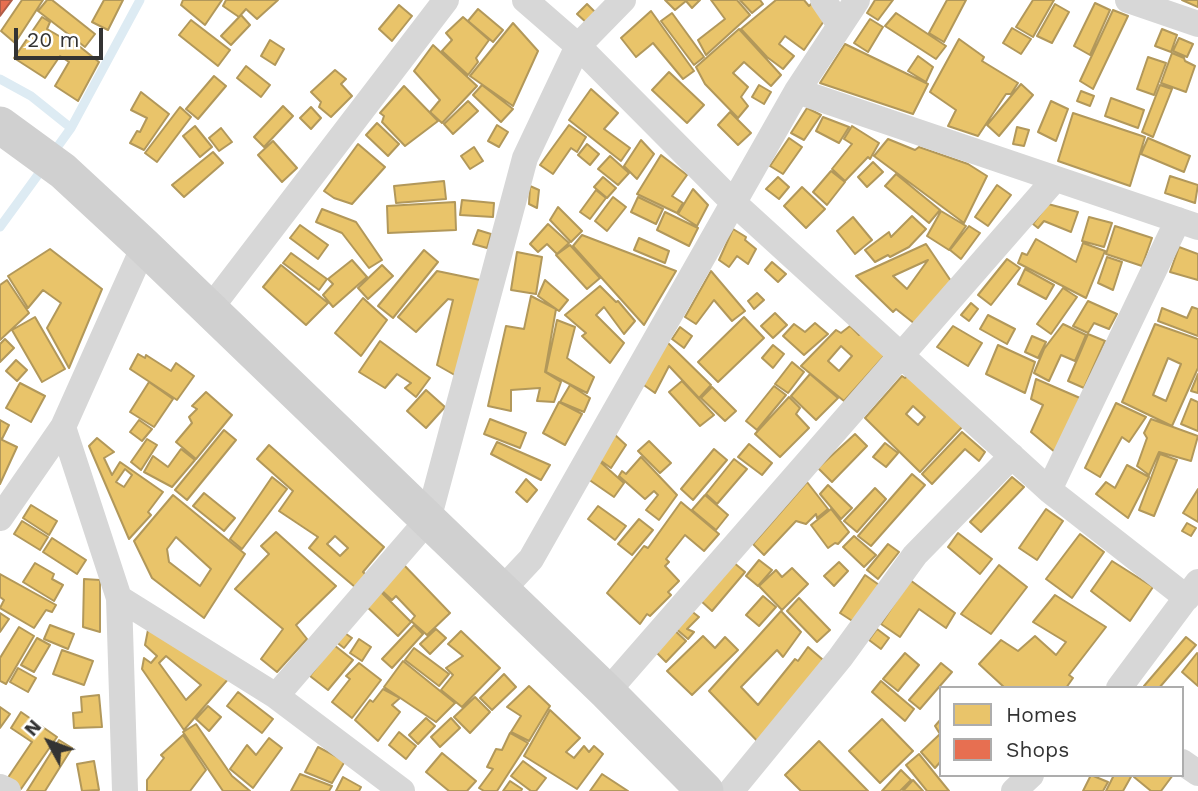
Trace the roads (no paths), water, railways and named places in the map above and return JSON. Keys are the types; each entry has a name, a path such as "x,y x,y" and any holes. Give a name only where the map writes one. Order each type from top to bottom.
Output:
{"main road":[{"path":"0,125 52,163 144,246 607,692 705,791"}],"street":[{"path":"209,310 446,0"},
{"path":"525,0 578,46 734,202 1049,490 1193,590 1121,686"},
{"path":"276,696 428,520 525,158 578,46 623,0"},
{"path":"823,0 840,25"},
{"path":"502,590 531,559 797,91 857,0"},
{"path":"1128,0 1198,24"},
{"path":"797,91 1188,223 1049,490"},
{"path":"607,692 1055,178"},
{"path":"0,517 63,427 144,246"},
{"path":"63,427 119,598 125,791"},
{"path":"731,791 840,658 915,555 1012,456"},
{"path":"119,598 276,696 402,791"},
{"path":"1014,791 1029,777"},
{"path":"0,787 8,791"}],"waterway":[{"path":"53,153 71,128 140,0"},
{"path":"0,79 31,96 71,128"},
{"path":"0,227 43,168"}]}
